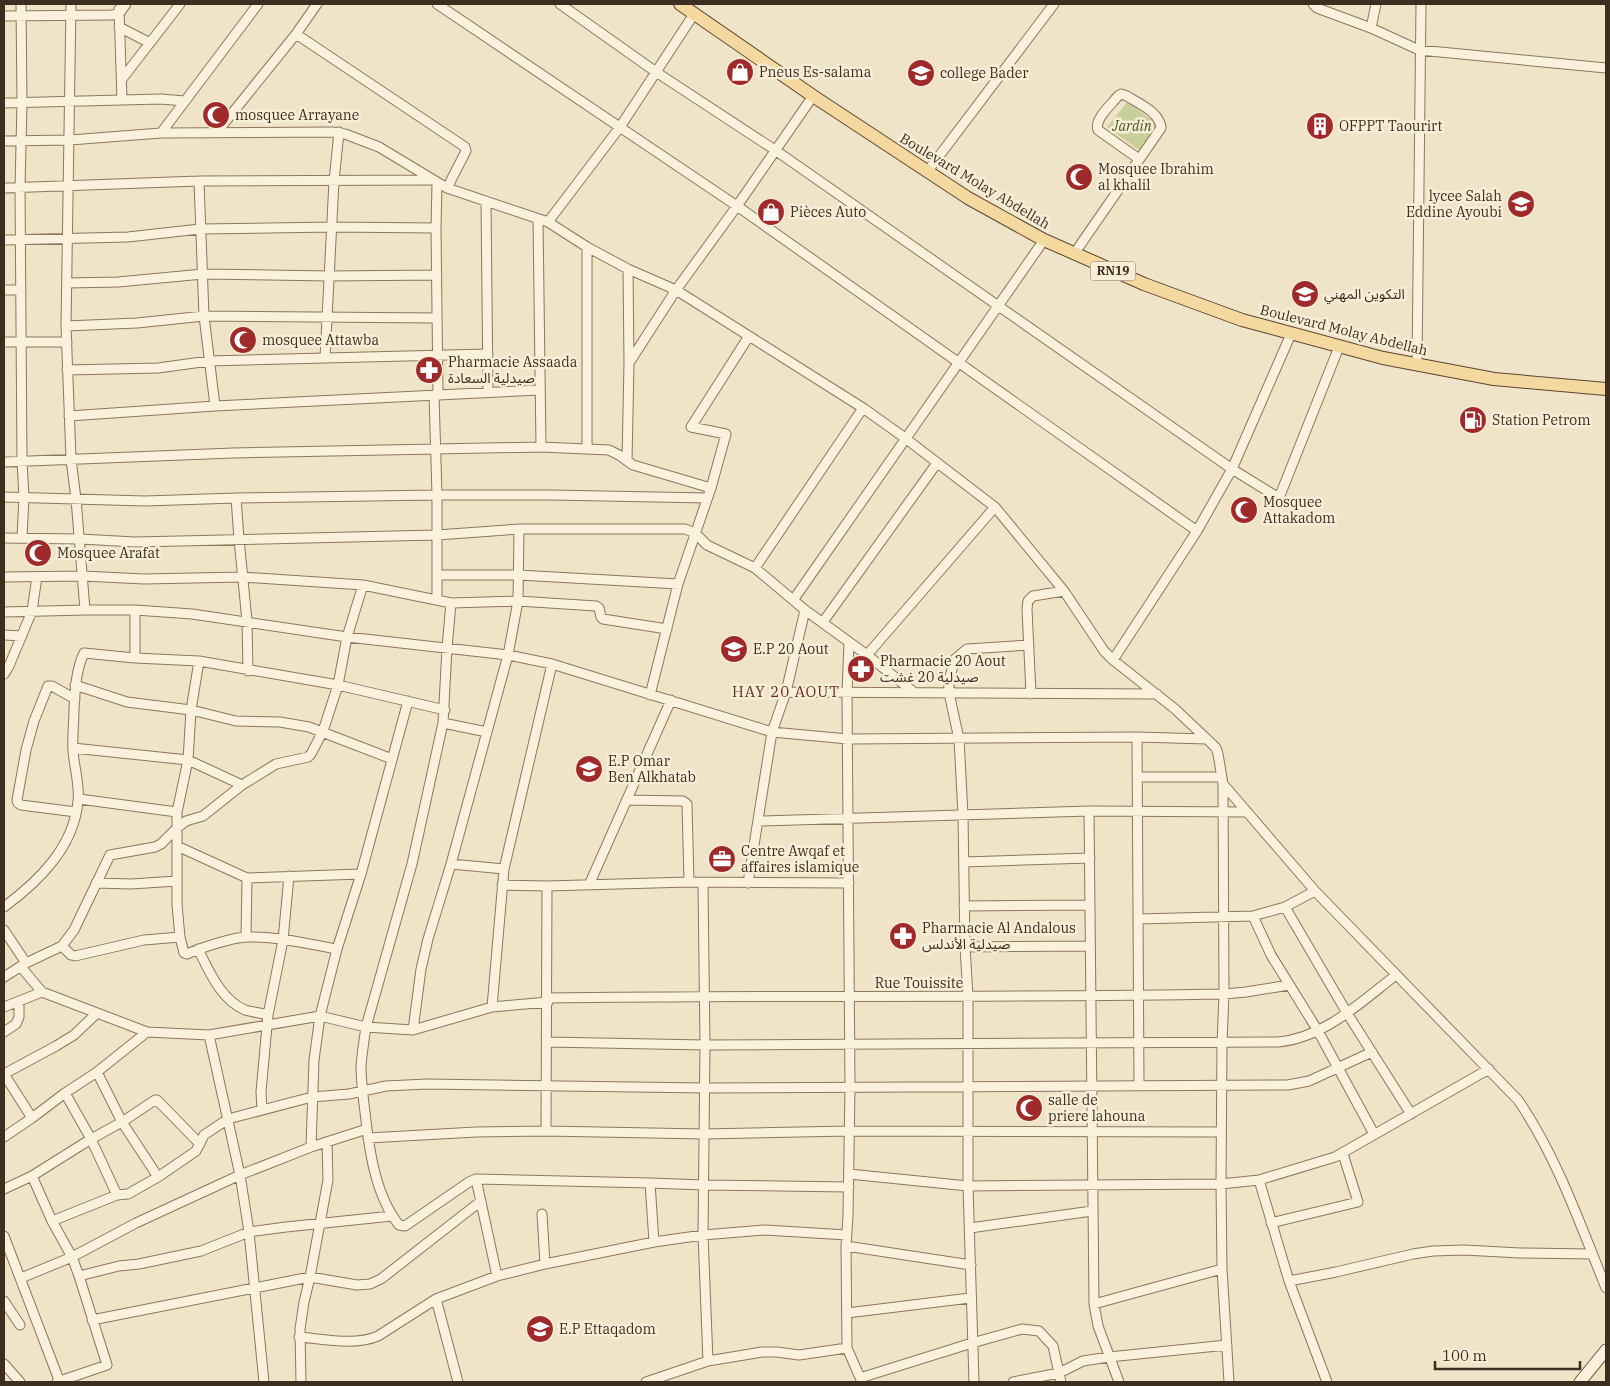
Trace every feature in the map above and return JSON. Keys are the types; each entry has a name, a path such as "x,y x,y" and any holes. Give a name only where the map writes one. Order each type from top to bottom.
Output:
{"main road":[{"name":"Boulevard Molay Abdellah","path":"680,4 812,96 927,172 993,212 1044,240 1144,284 1198,305 1291,334 1417,365 1513,382 1606,389"},
{"path":"1580,1382 1606,1350"}],"street":[{"path":"21,4 22,103 20,188 22,461 24,497 22,538"},
{"path":"71,4 67,370 71,459 80,539 85,610"},
{"path":"120,4 122,100"},
{"path":"119,14 126,4"},
{"path":"122,79 180,4"},
{"path":"161,133 258,4"},
{"path":"218,132 296,34 317,4"},
{"path":"437,4 737,206 1197,531"},
{"path":"560,4 656,72 775,150 1232,469 1279,498 1338,347"},
{"path":"927,172 1054,4"},
{"path":"1313,4 1317,8 1371,28 1419,50 1606,68"},
{"path":"1371,28 1376,4"},
{"path":"1417,365 1421,4"},
{"path":"4,16 119,14"},
{"path":"548,222 620,128 694,14"},
{"path":"119,27 150,43"},
{"path":"296,34 465,147 466,151 447,188"},
{"path":"1074,254 1161,128 1157,116 1121,94 1098,121 1098,130 1139,159"},
{"path":"629,363 676,290 737,206 812,96"},
{"path":"4,103 69,100 184,100"},
{"path":"325,358 334,181 339,132"},
{"path":"4,141 70,140 161,133 339,132 393,154 434,182 447,188 548,222 587,247 676,290 863,408 995,507 1064,591 1104,652 1157,694 1207,739 1216,748 1220,760 1223,780 1224,918 1221,1132 1222,1270 1229,1382"},
{"path":"4,188 199,181 434,182"},
{"path":"199,181 204,316 215,406"},
{"path":"434,182 437,275 437,599"},
{"path":"486,201 488,392"},
{"path":"538,219 541,447"},
{"path":"4,240 128,237 200,229 436,228"},
{"path":"794,599 1044,240"},
{"path":"587,247 587,449"},
{"path":"627,461 628,268"},
{"path":"67,283 118,282 203,274 437,275"},
{"path":"4,290 21,290"},
{"path":"66,326 137,323 204,316 437,318"},
{"path":"1113,660 1197,531 1232,469 1291,334"},
{"path":"650,695 678,584 711,488 726,434 691,427 749,336"},
{"path":"4,342 67,342"},
{"path":"67,370 158,368 210,361 488,354"},
{"path":"69,416 215,406 539,390"},
{"path":"755,568 863,408"},
{"path":"4,462 233,453 541,447 609,450 640,467 711,488"},
{"path":"823,622 937,463"},
{"path":"4,497 145,501 437,495 707,498"},
{"path":"236,498 238,539 247,621 248,671"},
{"path":"867,655 995,507"},
{"path":"4,538 135,542 437,535 519,529 676,528 695,533 707,545 755,568 805,610 915,693"},
{"path":"413,1030 423,962 508,655 518,601 519,529"},
{"path":"437,575 519,575 678,584"},
{"path":"4,577 83,576 144,579 242,577 362,585 451,603 518,601 596,606 599,608 603,619 667,629"},
{"path":"4,674 32,611 37,577"},
{"path":"4,977 62,946 74,930 110,855 162,844 186,821 203,816 242,785 276,764 308,757 311,754 323,731 338,685 347,637 362,585"},
{"path":"1031,694 1028,601 1033,596 1064,591"},
{"path":"451,603 443,723 412,864 366,1027 361,1067 367,1134 372,1160 386,1205 398,1225 405,1226 476,1179 650,1182 704,1186 848,1187"},
{"path":"135,610 135,658"},
{"path":"4,612 135,610 192,614 347,637 508,655 552,664 772,732 848,739 1207,739"},
{"path":"748,883 772,732 786,692 805,610"},
{"path":"4,635 22,636"},
{"path":"849,642 847,694 850,1087 846,1235 847,1348 861,1380 972,1342 1022,1329 1039,1331 1053,1346 1061,1382"},
{"path":"974,1382 970,1298 968,996 965,948 963,815 959,739 949,680 955,659 967,649 1029,644"},
{"path":"4,907 23,893 48,868 65,844 74,820 79,799 72,748 75,685 84,653 199,661 248,671 338,685 445,710"},
{"path":"199,661 191,710 188,760 177,812 177,881 180,937 184,953 246,936 337,949"},
{"path":"492,1007 504,869 552,664"},
{"path":"75,685 127,702 191,710 236,720 293,724 323,731 392,759"},
{"path":"75,699 52,686 48,686 34,721 26,750 17,800 21,805 76,812"},
{"path":"786,692 847,694 1157,694"},
{"path":"589,885 671,700"},
{"path":"311,1147 312,1097 316,1041 320,1016 337,949 361,874 408,701"},
{"path":"443,723 487,732"},
{"path":"1137,738 1139,1085"},
{"path":"72,748 188,760 242,785"},
{"path":"1138,777 1223,780"},
{"path":"1223,780 1246,812 1315,891 1518,1100 1551,1155 1606,1288"},
{"path":"79,799 177,812"},
{"path":"627,800 686,802 689,882"},
{"path":"758,821 1089,812 1246,812"},
{"path":"1089,812 1094,1304 1098,1326 1119,1382"},
{"path":"177,846 247,878 361,874"},
{"path":"964,862 1090,858"},
{"path":"451,864 504,869"},
{"path":"262,1110 261,1092 268,1015 282,940 289,876"},
{"path":"246,936 247,878"},
{"path":"96,883 131,884 177,881"},
{"path":"502,885 547,886 689,882 849,883"},
{"path":"703,883 705,1088 702,1235 708,1361"},
{"path":"546,1130 547,886"},
{"path":"1138,919 1252,916 1285,907 1315,891"},
{"path":"964,906 1090,904"},
{"path":"1285,907 1346,1013 1411,1114"},
{"path":"1252,916 1263,940 1318,1031 1374,1134"},
{"path":"4,930 42,992 147,1032 209,1035 320,1016"},
{"path":"62,946 71,955 75,956 144,940 180,937"},
{"path":"965,948 1090,946"},
{"path":"198,949 212,977 232,1002 246,1010 268,1015"},
{"path":"547,1042 968,1044 1138,1042 1222,1044 1289,1041 1318,1031 1346,1013 1396,975"},
{"name":"Rue Touissite","path":"320,1016 366,1027 413,1030 492,1007 548,1000 704,996 1137,996 1224,994 1289,985"},
{"path":"4,1007 42,992"},
{"path":"4,1032 16,1024 19,1017 19,1001"},
{"path":"32,1118 4,1074 74,1035 96,1014"},
{"path":"4,1137 97,1072 147,1032"},
{"path":"209,1035 240,1175 249,1232 264,1382"},
{"path":"52,1221 117,1195 128,1194 158,1177 196,1151 204,1135 228,1119 312,1097 349,1094 386,1086 427,1084 705,1088 1288,1085 1308,1081 1372,1052"},
{"path":"849,1174 968,1186 1221,1184 1259,1180 1343,1154 1374,1134 1489,1069"},
{"path":"97,1072 122,1122 158,1177"},
{"path":"65,1093 91,1139 117,1195"},
{"path":"4,1189 32,1176 156,1100 200,1144"},
{"path":"21,1278 72,1257 136,1223 240,1175 311,1147 367,1134 546,1130 704,1134 849,1131 1221,1132"},
{"path":"301,1382 299,1337 328,1180 327,1142"},
{"path":"1272,1223 1358,1202 1343,1154"},
{"path":"4,1236 58,1381 107,1366 72,1257 52,1221 32,1176"},
{"path":"476,1179 497,1276"},
{"path":"1259,1180 1289,1281 1327,1382"},
{"path":"650,1182 654,1242"},
{"path":"92,1320 310,1277 357,1285 370,1284 381,1279 481,1201"},
{"path":"970,1228 1092,1211"},
{"path":"542,1214 545,1264"},
{"path":"79,1276 119,1266 140,1264 201,1251 249,1232 286,1226 392,1216"},
{"path":"299,1337 369,1340 436,1299 497,1276 545,1264 654,1242 702,1235 765,1230 846,1235"},
{"path":"846,1246 971,1266"},
{"path":"1289,1281 1433,1251 1464,1250 1592,1254"},
{"path":"1094,1304 1222,1270"},
{"path":"847,1313 970,1298"},
{"path":"436,1299 458,1382"},
{"path":"4,1301 20,1325"},
{"path":"1013,1382 1059,1373 1083,1361 1109,1356 1227,1345"},
{"path":"646,1382 708,1361 762,1352 799,1355 847,1348"},
{"path":"4,1364 20,1382"}],"green space":[{"name":"Jardin","path":"1127,102 1157,124 1139,150 1107,127"}],"place":[{"name":"Pneus Es-salama","path":"740,72"},
{"name":"college Bader","path":"921,73"},
{"name":"mosquee Arrayane","path":"216,115"},
{"name":"OFPPT Taourirt","path":"1320,126"},
{"name":"Mosquee Ibrahim al khalil","path":"1079,177"},
{"name":"lycee Salah Eddine Ayoubi","path":"1521,204"},
{"name":"Pièces Auto","path":"771,212"},
{"name":"التكوين المهني","path":"1305,294"},
{"name":"mosquee Attawba","path":"243,340"},
{"name":"Pharmacie Assaada صيدلية السعادة","path":"429,370"},
{"name":"Station Petrom","path":"1473,420"},
{"name":"Mosquee Attakadom","path":"1244,510"},
{"name":"Mosquee Arafat","path":"38,553"},
{"name":"E.P 20 Aout","path":"734,649"},
{"name":"Pharmacie 20 Aout صيدلية 20 غشت","path":"861,669"},
{"name":"E.P Omar Ben Alkhatab","path":"589,769"},
{"name":"Centre Awqaf et affaires islamique","path":"722,859"},
{"name":"Pharmacie Al Andalous صيدلية الأندلس","path":"903,936"},
{"name":"salle de priere lahouna","path":"1029,1108"},
{"name":"E.P Ettaqadom","path":"540,1329"}],"district":[{"name":"HAY 20 AOUT","path":"786,692"}]}
